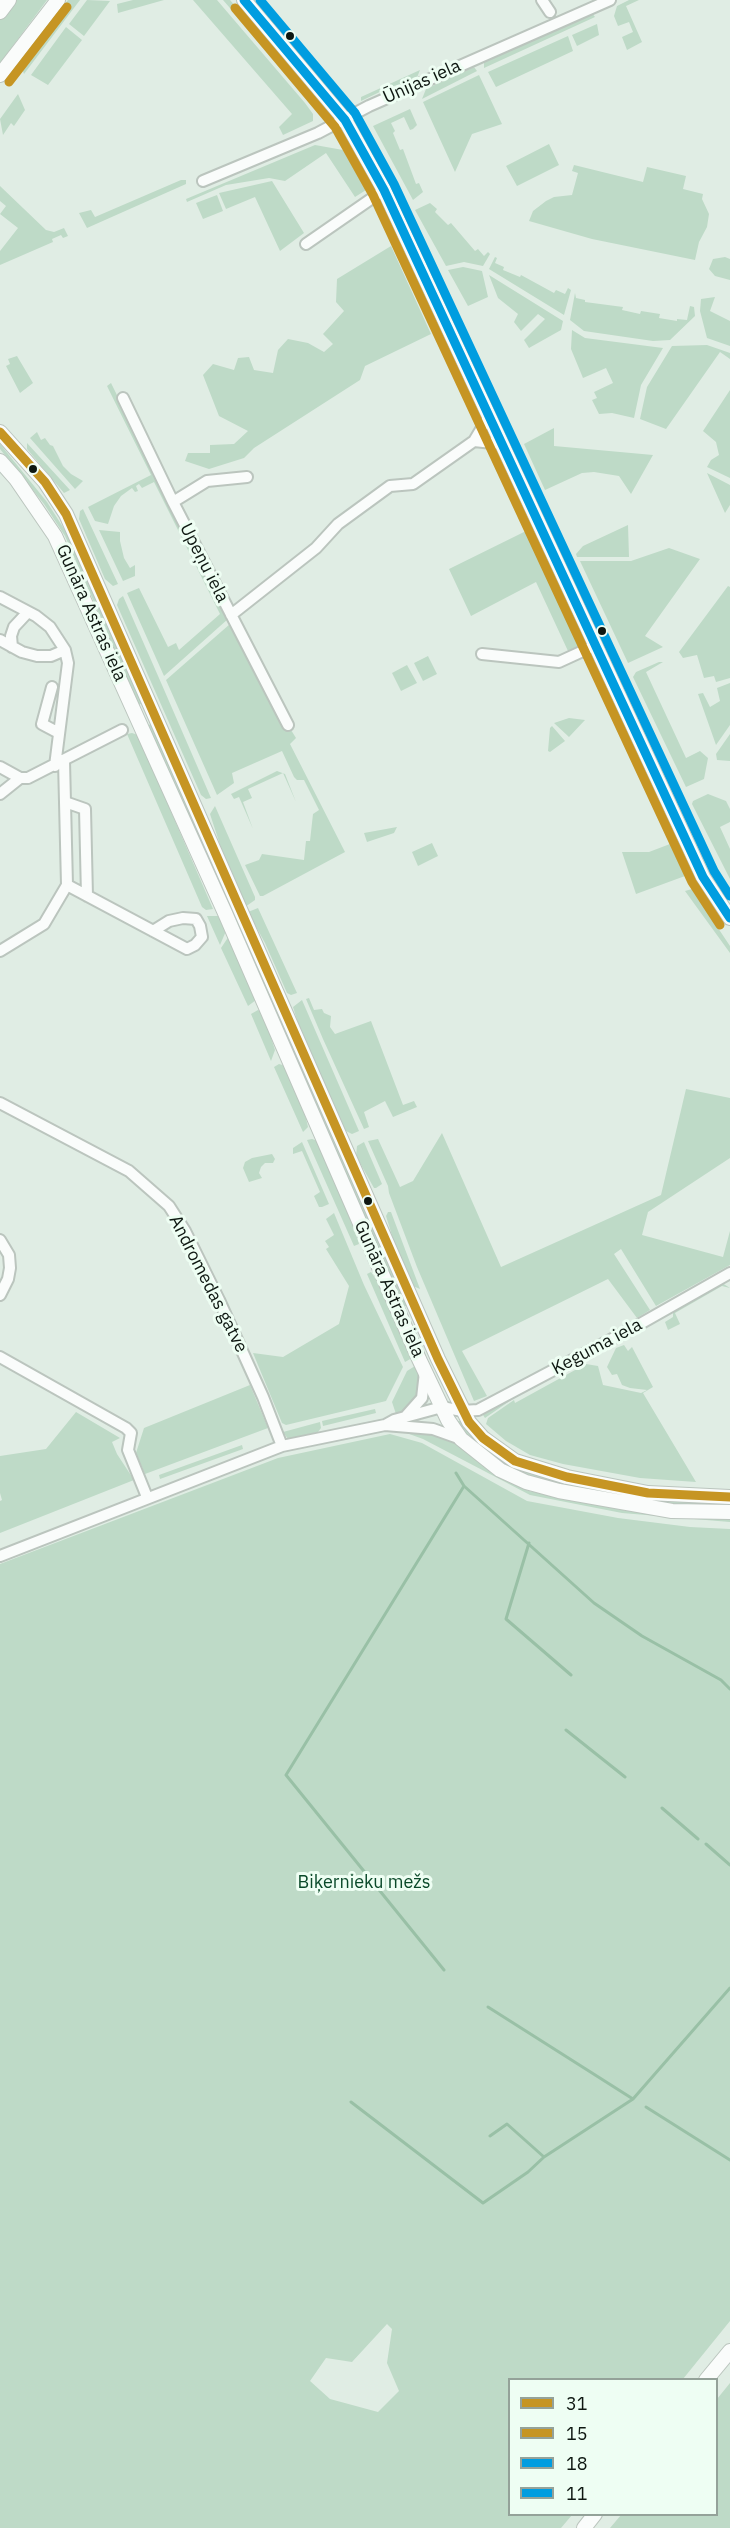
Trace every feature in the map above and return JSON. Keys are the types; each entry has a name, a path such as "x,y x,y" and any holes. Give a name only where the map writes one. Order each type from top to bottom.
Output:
{"main road":[{"path":"0,12 9,0"},
{"path":"0,75 58,0"},
{"path":"244,0 345,120 384,190 704,877 730,918"},
{"name":"Gunāra Astras iela","path":"0,432 45,482 66,514 462,1412 476,1432 492,1446 515,1461 541,1470 648,1493 730,1497"},
{"name":"Gunāra Astras iela","path":"0,461 16,479 56,536 424,1369 445,1414 461,1439 500,1470 526,1482 559,1491 672,1510 730,1512"},
{"path":"139,720 154,712"},
{"path":"402,1318 417,1311"},
{"path":"707,2378 730,2351"},
{"path":"584,2528 593,2516"}],"street":[{"path":"542,0 550,12"},
{"name":"Ūnijas iela","path":"203,181 345,120 369,106 610,0"},
{"path":"306,244 384,190"},
{"name":"Upeņu iela","path":"123,398 172,502 288,725"},
{"path":"231,615 316,548 338,524 390,486 413,484 474,441 489,416"},
{"path":"474,441 502,444"},
{"path":"172,502 207,481 247,477"},
{"path":"0,597 50,627 65,650 68,663 59,733 65,801 67,885 44,924 0,951"},
{"path":"12,647 11,636 15,627 28,612"},
{"path":"0,640 37,656 51,656 65,650"},
{"path":"482,654 559,662 596,645"},
{"path":"52,687 42,724 59,733"},
{"path":"0,767 20,778 28,778 122,730"},
{"path":"0,794 20,778"},
{"path":"65,801 86,809 87,896"},
{"path":"66,860 87,864"},
{"path":"67,885 153,931"},
{"name":"Andromedas gatve","path":"0,1103 129,1171 169,1206 185,1231 219,1300 263,1397 282,1446"},
{"path":"0,1240 5,1245 10,1268 8,1279 0,1295"},
{"name":"Ķeguma iela","path":"462,1412 478,1410 730,1274"},
{"path":"0,1357 126,1428 131,1433 128,1450 147,1497"},
{"name":"Gunāra Astras iela","path":"405,1418 423,1398 424,1369"},
{"path":"0,1556 282,1446 385,1425 405,1418 462,1412"},
{"path":"415,1426 445,1414"},
{"path":"385,1425 415,1426 444,1431 461,1439"}],"green space":[{"path":"16,0 47,0 0,63 0,20"},
{"path":"68,0 80,0 24,74 21,66 23,57"},
{"path":"87,0 110,1 84,36 69,24"},
{"path":"133,0 164,0 118,13 117,4"},
{"path":"193,0 217,0 305,103 313,114 313,121 283,135 279,127 292,114"},
{"path":"223,0 230,0 320,105 314,105"},
{"path":"629,0 639,0 626,6 642,42 627,50 622,37 633,32 629,22 618,26 614,16 617,6"},
{"path":"592,13 595,17 484,68 484,62"},
{"path":"597,24 599,35 577,46 572,35"},
{"path":"66,27 82,40 48,85 31,75"},
{"path":"568,36 573,51 496,87 488,72"},
{"path":"474,67 477,71 422,99 426,89"},
{"path":"420,70 416,80 390,87 361,101 361,97"},
{"path":"479,75 502,124 472,134 455,172 423,102"},
{"path":"18,94 25,110 14,126 11,123 3,135 0,119"},
{"path":"410,109 417,125 413,129 410,130 404,117 391,123 400,150 403,149 416,184 419,183 423,192 413,200 373,126"},
{"path":"549,144 559,165 517,186 506,166"},
{"path":"315,145 343,150 366,190 355,197 326,153 285,181 269,178 226,185 187,202 186,199"},
{"path":"574,165 643,182 647,167 686,176 683,189 703,194 702,199 709,214 707,227 699,242 695,260 592,239 529,221 533,211 546,201 554,197 572,195 578,173 572,171"},
{"path":"181,180 186,180 186,184 87,228 79,213 91,210 95,217"},
{"path":"272,181 304,233 280,251 255,197 226,209 219,193"},
{"path":"0,186 46,230 54,232 64,228 68,236 63,238 61,235 52,239 53,242 0,265 0,251 18,228 0,214 6,206 0,201"},
{"path":"217,195 223,211 203,219 196,203"},
{"path":"430,203 437,209 435,212 448,225 451,223 475,251 478,249 484,256 488,252 490,254 483,266 464,262 446,266 415,210"},
{"path":"391,246 431,334 365,366 360,380 254,448 244,458 209,469 185,461 188,453 210,453 210,445 234,444 248,431 219,416 203,375 213,364 234,370 238,358 249,357 254,370 273,373 278,350 288,339 308,343 324,352 333,344 323,334 344,311 336,302 337,279"},
{"path":"495,257 497,258 495,263 504,267 503,270 520,277 521,275 554,293 556,290 565,294 568,288 571,290 564,315 489,269"},
{"path":"725,257 730,259 730,280 715,276 709,269 713,259"},
{"path":"463,267 482,271 488,297 468,306 448,270"},
{"path":"489,275 563,321 561,330 529,348 524,340 545,319 538,314 521,331 514,322 518,314 498,298"},
{"path":"575,293 576,298 585,300 585,302 623,307 622,310 640,314 641,311 660,314 659,318 677,321 677,319 687,320 690,306 694,307 695,316 670,340 653,341 584,331 570,320"},
{"path":"715,297 710,311 730,321 730,346 707,338 700,311 701,299"},
{"path":"572,330 585,338 663,348 641,385 634,418 612,413 599,414 592,400 597,398 594,392 613,383 606,368 583,378 571,349"},
{"path":"707,345 730,353 730,359 720,352 666,429 640,419 647,387 672,346"},
{"path":"17,356 33,383 20,393 6,366 10,364 8,359"},
{"path":"111,383 228,619 164,676 127,593 139,588 168,647 176,643 179,650 220,614 154,482 142,488 139,484 136,486 138,491 135,492 132,488 121,496 114,506 108,524 95,521 88,507 151,475 107,386"},
{"path":"730,390 730,478 707,467 711,460 719,455 716,442 703,431"},
{"path":"554,428 554,446 653,455 631,494 619,476 594,472 582,473 545,490 524,444"},
{"path":"37,432 41,440 45,438 53,446 63,466 83,481 75,489 30,438"},
{"path":"27,443 70,490 64,493 27,449"},
{"path":"0,444 47,502 68,535 142,703 139,705 65,536 44,504 0,449"},
{"path":"707,473 730,485 730,505 725,513"},
{"path":"547,508 601,623 598,624"},
{"path":"83,509 118,584 113,586 105,579 79,519 80,511"},
{"path":"628,525 629,557 577,557 576,554 583,546"},
{"path":"99,530 120,532 124,558 130,568 135,565 135,576 123,581"},
{"path":"526,531 579,646 568,651 536,582 471,616 449,569"},
{"path":"669,548 700,559 645,636 663,647 628,663 580,561 631,561"},
{"path":"728,586 730,587 730,678 716,682 714,676 704,678 697,655 683,658 679,652"},
{"path":"123,596 211,798 206,799 201,795 117,605"},
{"path":"230,624 287,730 291,730 296,738 290,744 345,852 263,896 260,896 245,865 259,860 262,854 304,860 306,841 310,841 313,814 319,810 304,780 297,780 294,777 282,751 232,773 234,783 217,795 166,680"},
{"path":"428,656 437,674 423,681 414,663"},
{"path":"663,662 646,672 686,758 700,751 708,758 704,779 686,787 633,677 636,672"},
{"path":"407,665 417,683 401,691 392,673"},
{"path":"730,683 730,725 716,745 698,694 703,693 710,707 720,701 717,688"},
{"path":"643,710 678,787 673,784 640,712"},
{"path":"569,718 585,720 569,737 554,723"},
{"path":"152,724 232,907 228,907 148,725"},
{"path":"552,726 565,741 550,752 548,751"},
{"path":"127,734 138,735 213,909 206,910 202,907"},
{"path":"730,734 730,761 717,760 716,754"},
{"path":"277,771 283,773 248,789 252,798 243,802 253,829 239,797 234,799 231,794"},
{"path":"708,794 726,801 730,809 730,822 720,827 730,849 730,879 692,804 693,801"},
{"path":"685,805 730,893 730,898 708,859"},
{"path":"215,806 255,897 255,900 245,907 223,854 210,814"},
{"path":"397,827 394,833 367,842 364,833"},
{"path":"432,843 438,856 418,866 412,852"},
{"path":"670,844 685,876 636,894 622,852 649,852"},
{"path":"692,889 730,946 730,953 685,891"},
{"path":"258,908 297,993 291,995 287,993 265,943 248,912"},
{"path":"207,916 218,916 226,931 220,945"},
{"path":"232,916 236,916 408,1305 404,1307"},
{"path":"229,936 256,1000 248,1006 221,948"},
{"path":"309,998 314,1010 322,1009 324,1013 331,1016 330,1027 335,1034 371,1021 403,1105 414,1101 417,1107 393,1117 385,1101 364,1112 369,1127 364,1129 306,999"},
{"path":"302,1000 359,1131 352,1134 344,1130 303,1039 293,1007"},
{"path":"258,1010 263,1013 275,1050 271,1061 251,1014"},
{"path":"279,1064 286,1066 303,1106 308,1127 303,1132 274,1067"},
{"path":"686,1089 730,1098 730,1158 648,1212 642,1235 723,1257 730,1231 730,1265 656,1306 621,1249 614,1254 650,1310 637,1318 608,1279 462,1351 487,1396 474,1401 417,1267 388,1186 368,1141 378,1139 400,1187 413,1181 442,1133 501,1267 661,1195"},
{"path":"307,1140 318,1141 347,1205 359,1244 354,1246"},
{"path":"302,1142 329,1204 322,1207 319,1207 314,1196 320,1192 302,1151 293,1154 293,1148"},
{"path":"364,1142 382,1184 376,1188 356,1156 357,1146"},
{"path":"272,1154 275,1159 273,1163 265,1163 261,1167 259,1173 262,1178 249,1182 243,1168 245,1162 252,1158"},
{"path":"388,1212 391,1212 420,1289 413,1286 394,1242 386,1216"},
{"path":"334,1213 364,1285 403,1367 386,1401 286,1425 282,1423 253,1353 283,1357 339,1324 349,1286 326,1249 329,1247 325,1241 334,1235 326,1219"},
{"path":"371,1272 387,1295 412,1358 405,1362 367,1274"},
{"path":"722,1283 730,1288 722,1286 675,1313 680,1324 668,1330 665,1322 673,1317 673,1311"},
{"path":"632,1334 514,1398 485,1418 483,1415 486,1411"},
{"path":"624,1345 628,1351 632,1347 653,1387 643,1393 696,1482 640,1478 563,1464 530,1455 506,1441 486,1424 488,1418 514,1400 515,1403 586,1364 598,1366 603,1385 641,1393 647,1390 622,1385 617,1374 612,1375 607,1367 616,1348"},
{"path":"415,1366 420,1379 419,1398 407,1411 396,1414 392,1402 407,1371"},
{"path":"250,1385 268,1428 145,1474 136,1453 144,1428"},
{"path":"375,1409 376,1413 323,1426 322,1421"},
{"path":"76,1412 120,1438 112,1442 134,1480 0,1533 0,1501 2,1500 0,1456 46,1449"},
{"path":"462,1421 505,1459 730,1502 730,1509 675,1506 633,1500 523,1476 501,1465 471,1443 456,1423"},
{"path":"320,1422 321,1428 318,1432 288,1439 283,1432"},
{"path":"401,1431 432,1431 449,1437 477,1461 506,1481 529,1491 623,1510 730,1519 730,1522 622,1513 530,1495 423,1439"},
{"name":"Biķernieku mežs","path":"390,1434 422,1443 527,1501 618,1518 690,1527 730,1529 730,2321 684,2378 508,2378 508,2516 571,2516 561,2528 0,2528 0,1564 278,1458","holes":["387,2324 392,2329 387,2363 399,2391 378,2412 330,2399 310,2381 326,2358 352,2362"]},
{"path":"242,1445 243,1449 160,1479 159,1475"},
{"path":"730,2383 730,2528 610,2528 620,2516 718,2516 718,2398"}],"waterway":[{"path":"456,1473 464,1486 594,1603 642,1636 721,1680 730,1689"},
{"path":"444,1970 286,1775 464,1486"},
{"path":"529,1543 506,1619 571,1675"},
{"path":"566,1730 625,1777"},
{"path":"662,1808 698,1839"},
{"path":"706,1844 730,1865"},
{"path":"544,2157 633,2099 730,1988"},
{"path":"488,2007 633,2099"},
{"path":"351,2102 483,2203 528,2172 544,2157 507,2124 490,2136"},
{"path":"646,2107 730,2160"}],"transit line":[{"name":"11","path":"244,0 345,120 384,190 703,877 730,918"},
{"name":"18","path":"260,0 355,113 394,184 714,871 730,896"},
{"name":"15","path":"9,82 67,7"},
{"name":"15","path":"235,8 335,127 373,195 692,882 720,925"},
{"name":"31","path":"0,432 45,482 66,514 438,1359 469,1422 483,1438 515,1461 567,1477 648,1493 730,1497"}]}
